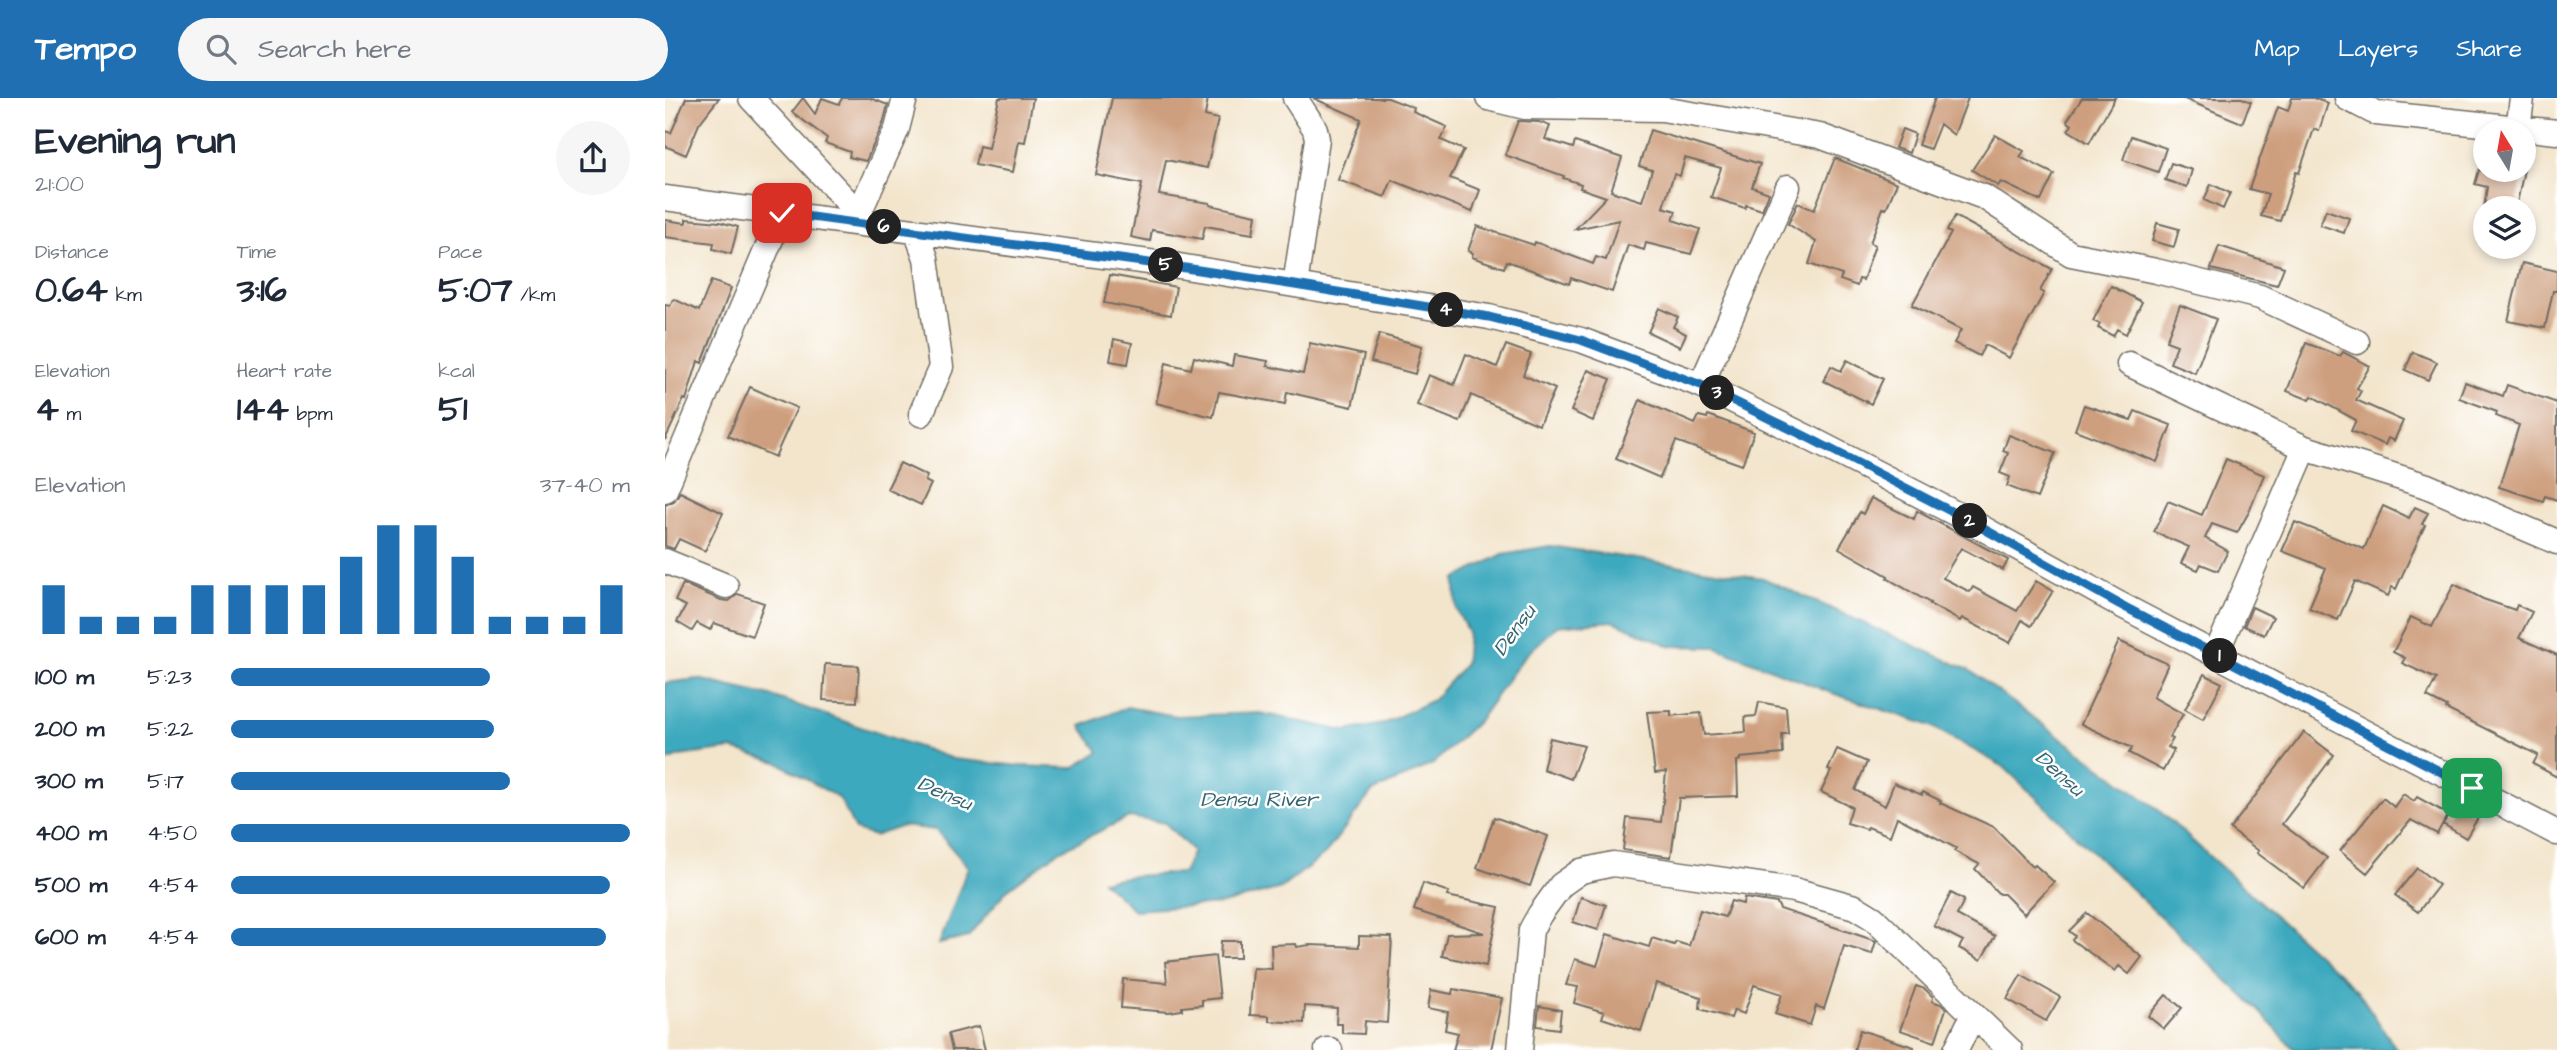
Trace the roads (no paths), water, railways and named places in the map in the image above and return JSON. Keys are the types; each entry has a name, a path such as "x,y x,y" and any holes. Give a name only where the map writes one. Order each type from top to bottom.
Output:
{"street":[{"path":"751,98 864,219"},
{"path":"864,219 897,129 905,98"},
{"path":"1295,98 1315,129 1317,139 1295,285"},
{"path":"1487,98 1525,107 1662,109 1820,136 1984,197 2071,254 2156,271 2260,297 2357,342"},
{"path":"2347,98 2376,113 2473,124"},
{"path":"2519,119 2522,98"},
{"path":"2536,130 2557,132"},
{"path":"1701,385 1788,187"},
{"path":"665,198 782,213 864,219 916,231 1295,285 1489,317 1568,337 1701,385 1966,519 2119,604 2557,833"},
{"path":"665,490 782,213"},
{"path":"916,231 926,258 941,367 921,414"},
{"path":"2129,364 2305,448 2427,486 2557,542"},
{"path":"2216,654 2305,448"},
{"path":"665,561 726,586"},
{"path":"1520,1050 1531,930 1561,885 1581,871 1613,864 1794,890 1855,907 1873,918 2010,1050"},
{"path":"1956,1050 1973,1015"}],"water":[{"name":"Densu River","path":"1550,546 1763,578 1969,670 2155,807 2357,990 2397,1050 2295,1050 2257,1009 2004,767 1929,725 1829,692 1716,647 1670,646 1613,621 1557,626 1524,657 1479,720 1433,764 1372,792 1325,854 1281,888 1223,904 1134,910 1102,881 1183,873 1193,851 1165,823 1129,817 1059,851 1007,890 968,937 939,944 968,867 936,830 903,826 874,836 855,830 840,799 777,762 732,749 679,756 665,762 665,683 698,679 771,696 953,759 1020,766 1073,768 1099,752 1081,726 1127,707 1176,716 1260,713 1345,731 1383,724 1433,700 1465,664 1468,632 1456,609 1455,579 1503,554"}],"water label":[{"name":"Densu","path":"1514,630"},
{"name":"Densu","path":"2060,773"},
{"name":"Densu","path":"945,793"}]}
